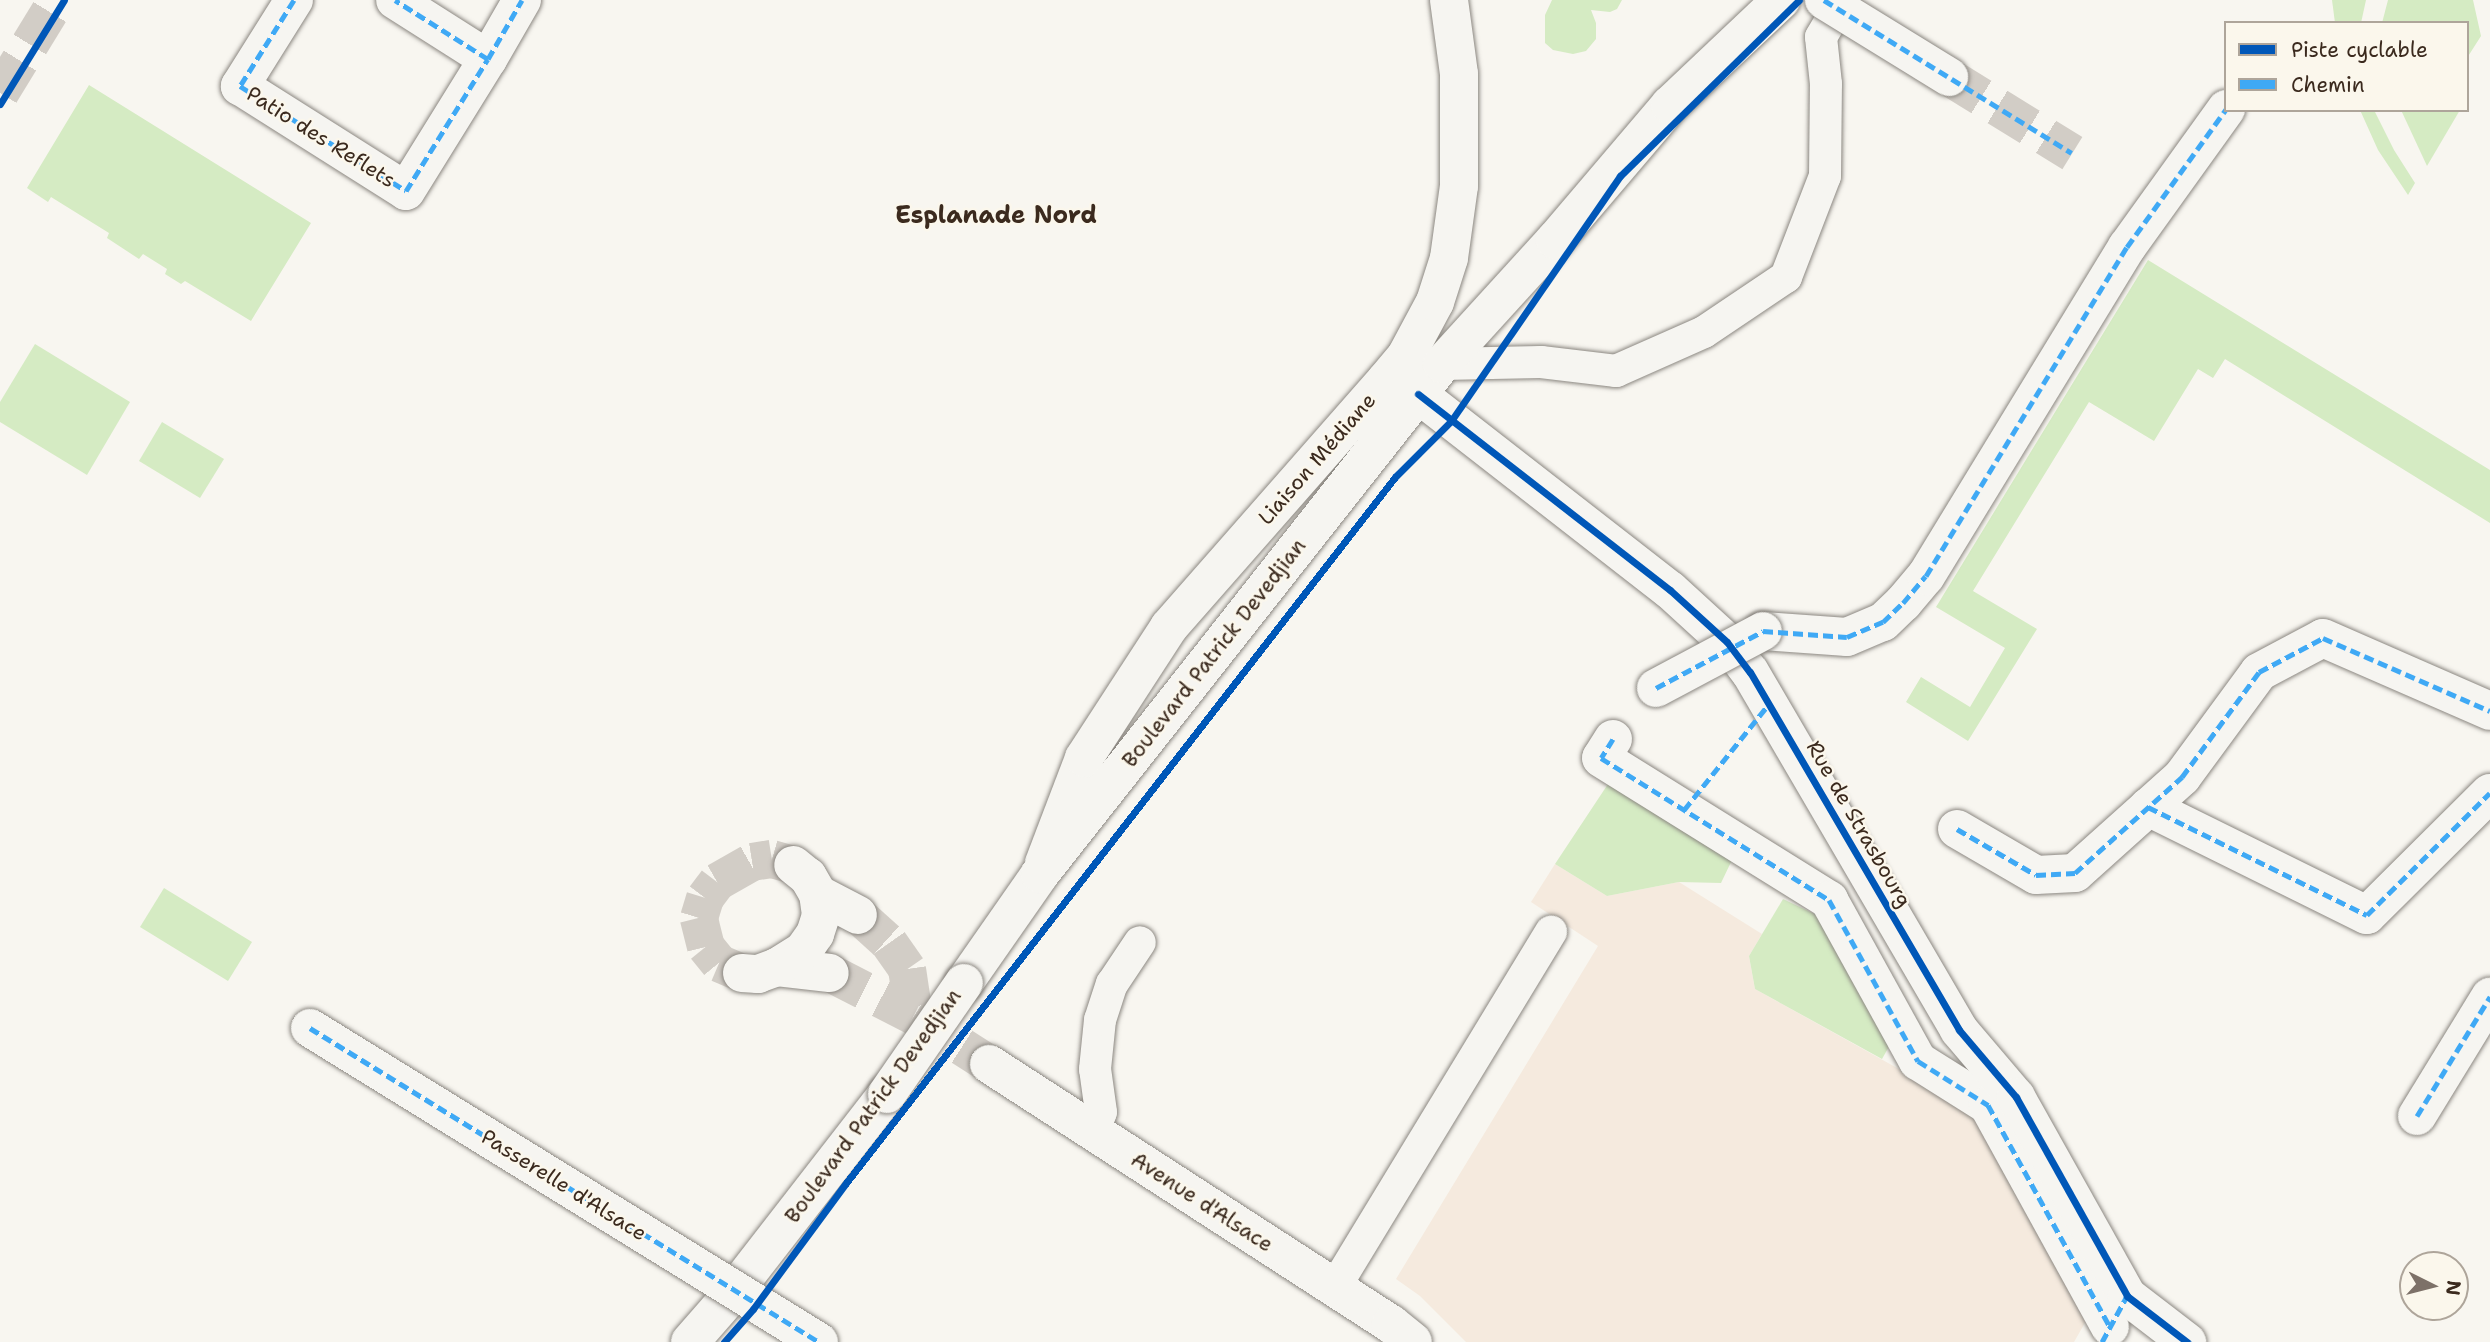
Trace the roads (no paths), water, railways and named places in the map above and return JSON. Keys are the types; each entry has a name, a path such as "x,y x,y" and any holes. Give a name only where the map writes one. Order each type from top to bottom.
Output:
{"street":[{"name":"Patio des Reflets","path":"294,0 240,86 406,191 488,59"},
{"path":"395,0 488,59 522,0"},
{"name":"Liaison Médiane","path":"1040,874 1084,758 1169,627 1387,380 1406,356 1435,302 1449,258 1459,186 1459,74 1449,0"},
{"name":"Boulevard Patrick Devedjian","path":"690,1342 739,1285 887,1094 1040,874 1442,364 1555,240 1670,105 1781,0"},
{"path":"1824,0 1949,77"},
{"path":"1656,688 1763,631 1847,637 1883,622 1903,603 1926,576 2127,247 2224,112"},
{"name":"Rue de Strasbourg","path":"1418,394 1670,590 1727,642 1763,693 1959,1030 2016,1097 2113,1322 2188,1342"},
{"path":"1957,828 2036,875 2075,873 2182,777 2259,672 2323,638 2490,711"},
{"path":"1613,739 1601,758 1829,900 1918,1061 1988,1105 2113,1322"},
{"path":"2148,807 2367,915 2490,793"},
{"path":"793,865 808,877 818,894 821,915 815,934 803,951 760,970 830,974"},
{"path":"818,894 859,915"},
{"path":"2417,1115 2490,997"},
{"name":"Passerelle d'Alsace","path":"310,1028 818,1342"},
{"name":"Avenue d'Alsace","path":"989,1064 1335,1287 1413,1342"}],"lane":[{"path":"1442,364 1541,362 1616,371 1704,332 1786,277 1825,176 1826,84 1821,37 1843,0"},
{"path":"1335,1287 1551,932"},
{"path":"1094,1132 1101,1112 1095,1069 1100,1020 1112,984 1140,942"}],"tunnel":[{"path":"0,93 57,0"},
{"path":"1949,77 2072,153"},
{"path":"742,973 719,963 706,947 699,918 705,898 717,882 752,862 772,859 793,865"},
{"path":"858,915 889,943 907,969 914,1016"},
{"path":"830,973 914,1016 989,1064"}],"district":[{"name":"Esplanade Nord","path":"996,216"}]}
